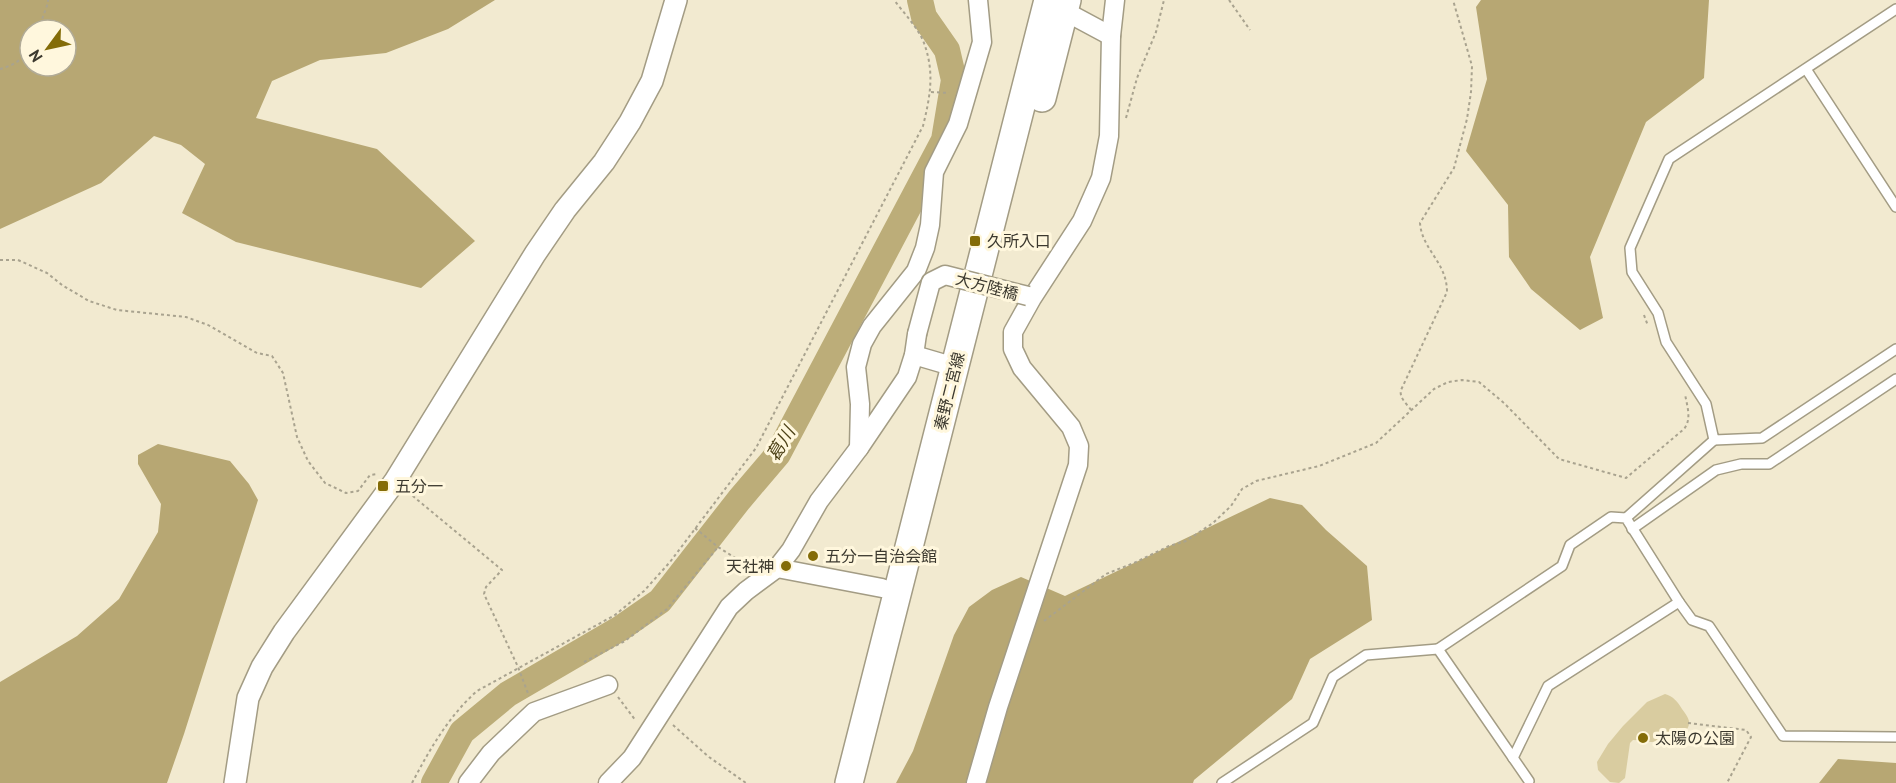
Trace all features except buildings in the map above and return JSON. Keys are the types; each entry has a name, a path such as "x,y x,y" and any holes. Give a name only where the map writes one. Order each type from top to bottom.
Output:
{"main road":[{"name":"秦野二宮線","path":"849,783 955,367 1057,3"},
{"name":"秦野二宮線","path":"868,783 1057,3"}],"street":[{"path":"235,783 248,699 262,667 284,632 395,481 535,254 565,210 604,162 630,122 652,81 676,0"},
{"path":"859,448 860,404 856,367 862,345 872,326 916,271 925,248 930,225 934,172 958,124 982,42 978,0"},
{"path":"976,783 998,707 1078,465 1079,446 1071,427 1022,368 1013,349 1013,332 1030,297 1082,221 1101,178 1109,136 1115,0"},
{"path":"1057,3 1112,36"},
{"name":"大方陸橋","path":"608,783 632,758 729,607 777,568 791,550 819,501 859,448 907,377 914,355 916,334 932,282 945,275 1030,297"},
{"path":"914,355 955,367"},
{"path":"777,568 882,588"},
{"path":"468,783 491,753 534,712 608,685"}],"lane":[{"path":"1714,440 1706,404 1666,342 1658,313 1632,272 1630,248 1669,159 1896,9"},
{"path":"1806,69 1896,207"},
{"path":"1222,783 1312,723 1333,677 1366,655 1438,649 1562,566 1570,545 1611,517 1626,518 1714,440 1762,438 1896,349"},
{"path":"1632,529 1716,470 1741,464 1769,465 1895,381"},
{"path":"1626,518 1679,602 1692,620 1709,626 1783,736 1896,737"},
{"path":"1513,758 1548,686 1679,602"},
{"path":"1438,649 1529,782"}],"path":[{"path":"42,18 48,0"},
{"path":"412,783 432,745 460,706 477,691 615,615 658,577 751,456 923,126 932,92 930,67 923,41 894,0"},
{"path":"1126,120 1137,78 1156,32 1164,0"},
{"path":"1229,0 1250,30"},
{"path":"1022,637 1106,574 1169,546 1186,541 1213,523 1231,506 1242,489 1256,481 1319,466 1376,443 1412,410 1402,398 1401,390 1447,292 1447,279 1421,233 1420,223 1454,168 1467,119 1471,93 1472,66 1453,0"},
{"path":"0,69 18,60"},
{"path":"932,92 954,93"},
{"path":"0,261 18,260 46,273 89,301 117,310 186,317 208,325 257,353 272,356 284,373 297,437 308,461 325,483 346,493 358,491 370,475 379,474 395,481 502,570 486,587 484,594 519,667 528,693"},
{"path":"584,662 625,640 668,609 718,547 696,529"},
{"path":"608,685 647,735"},
{"path":"661,714 709,757 746,783"},
{"path":"1688,723 1746,730 1751,736 1727,783"}],"shaded area":[{"path":"0,0 495,0 448,29 386,53 320,60 272,81 256,118 377,149 475,241 421,288 236,242 182,213 205,164 181,145 154,136 101,183 0,229"},
{"path":"1481,0 1709,0 1704,78 1646,122 1590,257 1603,318 1580,330 1531,289 1509,257 1508,205 1466,151 1487,79 1476,7"},
{"path":"158,444 230,461 249,484 258,500 167,783 0,783 0,682 77,636 119,599 158,532 161,504 138,464 138,455"},
{"path":"1270,498 1302,505 1326,530 1367,566 1372,620 1310,659 1292,699 1193,783 896,783 913,751 954,635 969,607 992,590 1021,577 1065,596"},
{"name":"太陽の公園","path":"1665,694 1679,704 1687,716 1689,721 1686,731 1675,738 1663,741 1633,740 1630,743 1625,778 1619,783 1610,782 1598,770 1597,762 1608,744 1647,702"},
{"path":"1838,759 1896,763 1896,783 1819,783"}],"waterway":[{"name":"葛川","path":"434,783 462,732 508,694 621,628 660,601 778,454 944,140 954,80 947,50 924,17 920,0"}],"place":[{"name":"久所入口","path":"975,241"},
{"name":"五分一","path":"383,486"},
{"name":"五分一自治会館","path":"813,556"},
{"name":"天社神","path":"786,566"},
{"name":"太陽の公園","path":"1643,738"}]}
